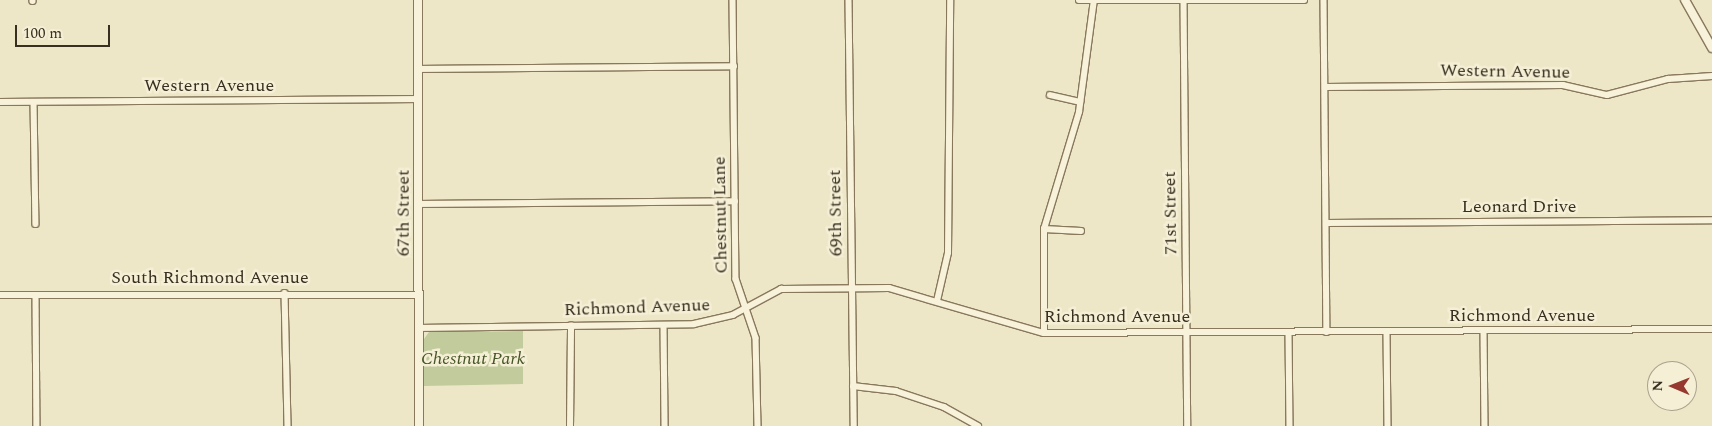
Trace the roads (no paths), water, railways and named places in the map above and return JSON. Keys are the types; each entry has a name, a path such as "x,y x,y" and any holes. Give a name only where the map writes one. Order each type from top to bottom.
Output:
{"street":[{"name":"67th Street","path":"418,0 420,204 419,426"},
{"name":"Chestnut Lane","path":"733,0 736,279 748,307 757,347 758,426"},
{"name":"69th Street","path":"849,0 854,426"},
{"path":"937,301 948,253 950,0"},
{"path":"1079,0 1304,0"},
{"path":"1044,333 1044,229 1080,102 1094,0"},
{"name":"71st Street","path":"1184,0 1188,426"},
{"path":"1324,0 1327,332"},
{"path":"1685,0 1712,48"},
{"path":"418,69 734,66"},
{"name":"Western Avenue","path":"1324,87 1563,85 1607,95 1668,79 1712,76"},
{"path":"1050,95 1080,102"},
{"name":"Western Avenue","path":"0,102 418,99"},
{"path":"34,102 36,224"},
{"path":"420,204 735,201"},
{"name":"Leonard Drive","path":"1326,223 1712,220"},
{"path":"1044,229 1081,231"},
{"name":"Richmond Avenue","path":"418,328 708,322 748,307 781,289 852,288 902,290 1044,333 1712,329"},
{"path":"285,293 288,426"},
{"path":"36,294 37,426"},
{"name":"South Richmond Avenue","path":"0,295 419,294"},
{"path":"664,324 665,426"},
{"path":"570,426 571,326"},
{"path":"1484,331 1485,426"},
{"path":"1288,332 1290,426"},
{"path":"1387,332 1388,426"},
{"path":"853,386 896,391 944,407 978,426"}],"park label":[{"name":"Chestnut Park","path":"473,359"}]}
